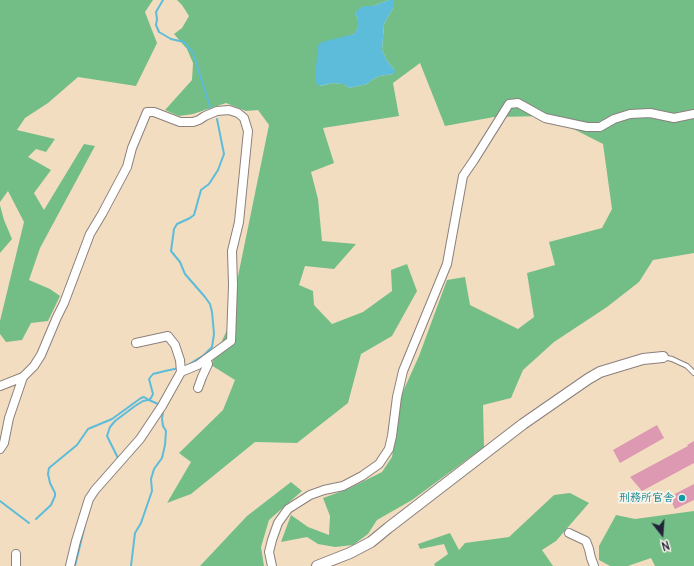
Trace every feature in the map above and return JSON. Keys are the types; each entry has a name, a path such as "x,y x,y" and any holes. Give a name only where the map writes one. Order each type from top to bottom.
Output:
{"street":[{"path":"272,566 269,552 272,540 278,523 288,509 310,495 343,486 362,476 379,464 389,449 397,397 403,371 448,264 463,176 509,104 518,103 545,118 587,127 600,127 614,119 630,114 650,113 674,118 694,114"},
{"path":"0,386 23,377 34,366 40,355 64,303 90,234 127,167 132,148 147,112 154,112 180,122 193,122 217,111 229,110 238,113 244,118 248,131 239,222 232,252 233,285 231,341 198,365 180,369"},
{"path":"70,566 88,500 140,439 161,408 180,369 180,360 175,345 168,336 136,343"},
{"path":"317,566 350,553 371,542 523,424 588,379 600,372 643,359 663,357"},
{"path":"198,388 208,364 206,359"},
{"path":"0,449 4,443 9,418 23,377"},
{"path":"569,533 586,541 590,548 594,566"},
{"path":"16,554 16,566"}],"lane":[{"path":"663,357 672,359 687,366 694,373"}],"green space":[{"path":"0,0 153,0 145,12 157,43 136,86 78,77 48,103 25,118 17,130 55,139 46,152 36,149 28,157 51,170 34,193 44,210 84,144 95,146 40,248 29,280 50,289 60,296 48,321 31,323 22,340 6,342 0,334 0,321 24,222 8,191 0,202"},
{"path":"177,0 389,0 373,6 365,6 355,13 358,20 358,27 354,34 351,35 320,86 334,83 344,84 349,88 367,84 379,76 393,74 394,69 387,61 382,50 384,24 393,8 393,0 694,0 694,253 653,260 639,282 607,307 554,342 523,370 511,398 483,405 484,447 412,500 377,520 368,534 353,545 335,547 318,544 307,537 281,542 291,515 308,527 329,535 330,516 323,498 348,489 382,472 392,457 401,396 419,356 447,280 465,277 470,305 518,329 534,317 527,273 555,265 549,242 602,228 612,209 603,144 548,116 494,117 445,126 420,63 393,83 399,116 323,128 334,163 311,172 318,199 322,241 356,244 334,269 305,266 299,285 313,291 314,305 332,324 363,312 392,291 391,270 407,264 417,291 392,336 361,354 348,403 297,443 255,442 191,494 167,503 191,462 179,453 223,410 235,380 211,365 227,330 269,125 258,110 246,111 226,103 193,114 179,116 165,110 192,80 193,63 187,49 174,34 182,28 189,16"},
{"path":"0,205 4,220 12,239 0,253"},
{"path":"291,482 302,491 269,520 261,547 264,566 200,566 247,516"},
{"path":"570,493 589,503 556,541 542,550 553,566 435,566 434,564 448,554 444,544 420,549 418,544 450,533 459,550 465,543 509,537 554,495"},
{"path":"694,511 694,566 655,566 651,558 628,566 610,566 599,560 599,546 616,515 635,519"}],"water":[{"path":"393,0 394,3 393,8 384,24 382,50 387,61 395,72 393,74 379,76 367,84 349,88 344,84 334,83 319,86 315,79 318,45 322,42 354,34 358,27 358,20 355,13 360,8 365,6 373,6"}],"building":[{"path":"657,425 664,438 620,463 613,450"},
{"path":"694,441 694,463 642,491 630,477 688,446 687,445"},
{"name":"刑務所官舎","path":"694,484 694,500 675,509 669,497"}],"waterway":[{"path":"163,0 156,12 156,25 159,32 171,39 184,42 193,53 211,110"},
{"path":"188,365 204,355 212,347 214,334 212,312 210,304 185,274 180,262 171,251 174,229 177,224 194,215 201,190 209,184 218,170 224,154 217,119"},
{"path":"160,406 149,400 153,394 149,379 153,374 179,368"},
{"path":"36,519 51,505 55,496 48,474 49,468 77,445 88,429 112,419 141,398 144,397 149,400"},
{"path":"117,460 118,458 107,436 110,427 115,421 135,406 148,400"},
{"path":"131,566 135,533 141,523 152,491 151,479 154,469 162,458 165,445 166,431 163,426 163,412"},
{"path":"0,501 29,523"},
{"path":"75,566 85,525"}],"place":[{"name":"刑務所官舎","path":"682,498"}]}
